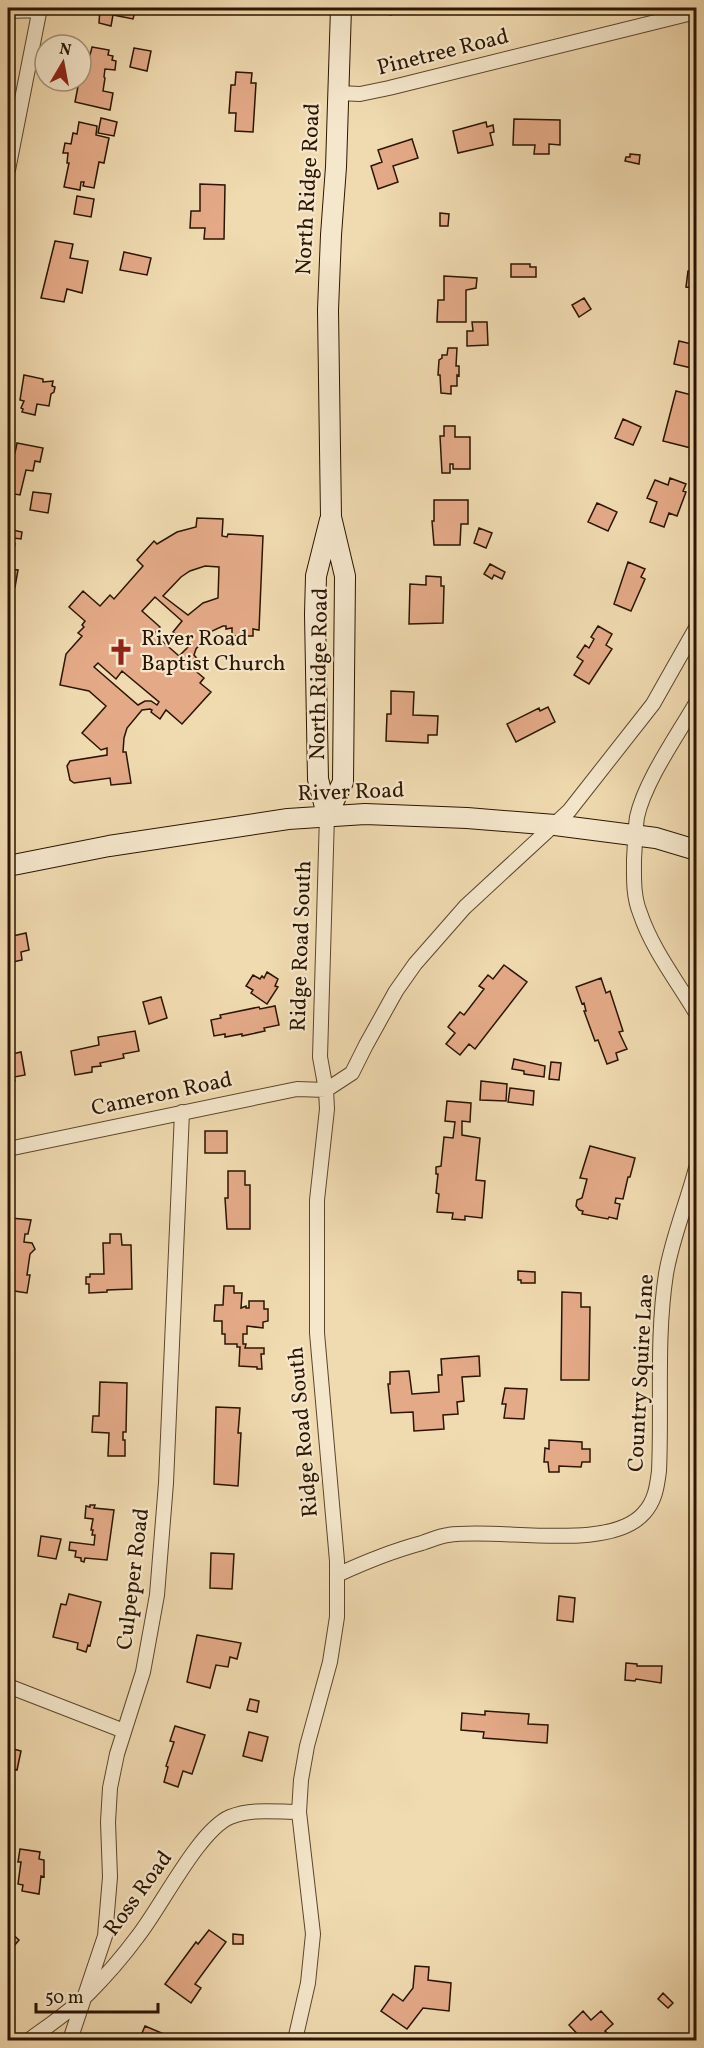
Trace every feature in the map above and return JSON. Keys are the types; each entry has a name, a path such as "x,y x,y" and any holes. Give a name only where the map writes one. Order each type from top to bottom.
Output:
{"main road":[{"name":"North Ridge Road","path":"327,815 343,782 345,576 331,517 328,309 341,8"},
{"name":"North Ridge Road","path":"327,815 318,779 315,614 316,576 331,517"},
{"name":"River Road","path":"8,866 109,846 327,815 365,814 426,815 555,825 656,838 696,850"}],"street":[{"path":"8,11 40,9 8,170"},
{"name":"Pinetree Road","path":"338,93 360,94 389,88 696,12"},
{"path":"326,1090 352,1073 396,991 429,946 465,907 570,811 653,704 696,628"},
{"path":"696,703 662,760 637,817 634,891 646,929 696,1013"},
{"name":"Ridge Road South","path":"295,2040 308,1983 313,1934 299,1812 301,1780 307,1746 330,1662 337,1617 337,1575 317,1333 316,1223 321,1153 326,1126 326,1090 320,1057 327,815"},
{"name":"Cameron Road","path":"8,1149 297,1089 326,1090"},
{"name":"Culpeper Road","path":"70,2040 105,1936 110,1877 108,1822 110,1788 142,1672 157,1595 166,1482 182,1112"},
{"name":"Country Squire Lane","path":"337,1575 381,1555 447,1535 487,1532 590,1535 618,1530 642,1515 656,1493 659,1471 662,1309 667,1272 674,1240 696,1168"},
{"path":"8,1686 124,1731"},
{"name":"Ross Road","path":"29,2040 87,1994 138,1937 204,1839 220,1824 229,1817 239,1814 299,1812"}],"building":[{"path":"100,8 136,8 133,19 113,15 111,26 99,23"},
{"path":"388,8 422,8 422,9 390,15"},
{"path":"93,47 109,50 108,55 113,56 112,60 116,61 115,70 105,69 104,77 103,91 113,93 110,110 75,102 77,93 93,93"},
{"path":"134,48 151,51 147,71 130,67"},
{"path":"236,72 252,73 251,83 256,83 253,132 235,131 236,113 229,113 231,85 235,85"},
{"path":"101,118 117,122 114,136 98,133"},
{"path":"514,119 560,120 560,145 549,144 549,154 534,154 535,145 513,145"},
{"path":"79,122 97,126 96,135 109,138 104,163 99,162 94,188 83,186 84,182 81,182 80,190 64,187 69,163 67,163 68,153 63,153 65,143 71,144 73,133 77,134"},
{"path":"486,122 487,127 493,125 494,132 490,133 493,145 458,153 453,131"},
{"path":"412,139 418,158 393,166 398,182 378,189 371,166 382,162 378,150"},
{"path":"630,154 640,155 639,164 625,161"},
{"path":"200,184 225,185 224,239 204,239 205,228 190,228 191,211 200,211"},
{"path":"77,196 94,199 91,217 74,214"},
{"path":"440,213 449,214 448,226 440,226"},
{"path":"55,241 73,244 70,258 88,261 82,293 67,289 64,302 41,298"},
{"path":"124,252 151,258 147,275 120,270"},
{"path":"511,264 530,264 530,267 536,267 536,277 511,277"},
{"path":"688,271 696,272 696,288 686,287"},
{"path":"444,276 477,278 476,288 466,290 466,322 437,322 438,300 444,300"},
{"path":"584,298 591,309 579,317 572,305"},
{"path":"472,322 487,322 488,345 467,346 467,331 473,331"},
{"path":"679,341 696,345 696,369 674,364"},
{"path":"448,348 457,348 456,366 459,366 457,386 451,386 451,394 441,393 440,375 438,375 439,360 442,355 447,355"},
{"path":"24,375 43,379 43,382 53,381 52,386 55,387 49,406 37,404 35,415 22,412 24,401 20,400"},
{"path":"676,391 696,396 695,449 663,441"},
{"path":"623,419 641,427 633,445 615,438"},
{"path":"444,426 455,426 455,437 470,437 470,469 453,469 453,464 450,464 450,473 442,473 440,436 444,436"},
{"path":"17,443 43,448 40,462 35,461 33,471 26,470 20,495 8,493 8,464 11,452 15,453"},
{"path":"670,478 686,484 683,491 686,492 677,516 669,513 664,527 650,522 657,502 647,498 655,480 668,485"},
{"path":"33,492 51,494 48,513 30,510"},
{"path":"434,500 468,500 468,524 461,524 460,545 434,545 432,521 434,521"},
{"path":"597,503 617,512 608,531 588,522"},
{"name":"River Road Baptist Church","path":"197,518 223,519 222,536 227,537 228,534 263,536 259,630 253,629 253,636 232,636 232,628 226,629 226,626 223,626 212,631 196,649 194,655 199,661 192,668 204,678 200,683 211,692 182,724 166,710 160,719 150,709 142,710 127,728 124,738 123,752 126,752 131,783 111,785 110,778 74,783 70,780 67,766 70,761 107,755 107,748 101,750 82,733 106,706 89,691 60,685 66,654 82,636 78,633 84,627 82,625 85,621 69,607 83,591 100,606 110,595 114,599 143,566 137,560 154,541 157,544 177,532 196,527","holes":["205,566 219,567 218,598 203,603 188,615 163,596 181,577","155,597 182,621 173,632 189,646 179,656 154,634 160,627 142,611","98,663 116,679 122,671 159,702 157,705 151,701 145,701 138,705 94,667"]},
{"path":"479,528 492,533 486,548 474,543"},
{"path":"8,529 22,532 21,539 14,538 14,542 8,541"},
{"path":"8,543 15,544 9,569 18,570 15,587 8,585"},
{"path":"628,562 645,569 641,577 645,579 631,611 614,604"},
{"path":"490,564 505,572 502,579 494,575 492,579 484,574"},
{"path":"426,576 441,577 441,586 444,586 443,623 409,624 410,584 426,585"},
{"path":"598,626 612,634 606,645 612,649 589,684 574,675 583,661 577,657 585,645 589,648 594,639 591,637"},
{"path":"391,691 414,692 413,715 438,716 437,735 428,735 428,743 386,741 387,714 391,714"},
{"path":"548,707 555,722 516,742 507,724 539,708 540,711"},
{"path":"26,933 29,950 21,952 22,960 8,963 8,937"},
{"path":"504,965 527,982 475,1049 469,1044 460,1055 446,1044 455,1033 448,1027 460,1012 464,1015 484,989 479,986 488,975 493,979"},
{"path":"267,972 278,979 275,986 278,987 267,1004 251,993 253,990 246,986 253,975 260,979 262,976 264,978"},
{"path":"601,978 606,993 610,991 623,1031 619,1032 627,1049 616,1053 618,1060 607,1064 598,1040 595,1041 584,1011 586,1011 584,1003 582,1004 576,987"},
{"path":"161,997 167,1018 149,1024 143,1002"},
{"path":"275,1006 279,1025 242,1036 242,1034 225,1037 225,1034 214,1036 211,1020 221,1018 220,1015"},
{"path":"135,1031 139,1051 123,1054 124,1058 100,1063 101,1066 92,1067 92,1072 75,1075 71,1051 99,1045 98,1037"},
{"path":"21,1052 25,1075 14,1077 15,1081 8,1083 8,1055"},
{"path":"514,1059 545,1066 544,1077 524,1074 524,1071 512,1069"},
{"path":"551,1062 561,1063 559,1080 549,1079"},
{"path":"481,1081 507,1084 506,1101 480,1100"},
{"path":"510,1088 534,1091 533,1105 508,1102"},
{"path":"447,1101 471,1103 470,1122 462,1121 462,1135 480,1138 476,1180 485,1181 482,1218 465,1216 465,1220 452,1219 453,1213 437,1212 439,1194 436,1193 438,1174 436,1174 436,1167 441,1166 444,1137 453,1138 455,1122 445,1121"},
{"path":"205,1131 227,1131 227,1153 205,1153"},
{"path":"590,1146 635,1158 623,1199 616,1198 615,1203 620,1204 617,1219 582,1214 583,1211 576,1206 577,1200 582,1198 587,1179 580,1178"},
{"path":"228,1171 245,1171 245,1185 250,1185 250,1229 227,1229 225,1198 228,1198"},
{"path":"11,1218 31,1220 24,1242 32,1243 35,1249 30,1254 27,1293 8,1290 8,1234"},
{"path":"110,1234 121,1234 122,1245 131,1245 132,1289 89,1293 86,1277 90,1277 90,1274 104,1274 103,1243 110,1243"},
{"path":"518,1271 535,1272 535,1283 521,1283 521,1280 518,1280"},
{"path":"224,1286 234,1286 234,1293 242,1293 241,1308 246,1306 249,1308 249,1301 264,1301 264,1309 268,1309 268,1321 263,1322 263,1328 247,1326 247,1334 243,1334 245,1348 264,1348 264,1354 261,1354 262,1369 239,1366 240,1347 237,1347 237,1344 225,1344 222,1321 214,1321 215,1305 223,1305"},
{"path":"562,1292 581,1293 581,1307 590,1307 589,1380 561,1380"},
{"path":"479,1356 480,1376 462,1377 464,1401 457,1402 458,1414 443,1415 444,1429 414,1431 413,1412 391,1413 388,1384 390,1384 390,1372 409,1371 412,1394 439,1392 438,1375 442,1375 441,1359"},
{"path":"8,1369 13,1370 8,1403"},
{"path":"100,1382 127,1383 126,1432 123,1432 125,1456 108,1456 109,1433 92,1432 93,1416 99,1416"},
{"path":"505,1388 527,1389 524,1419 504,1418 506,1404 502,1404"},
{"path":"216,1407 240,1408 238,1486 214,1484"},
{"path":"549,1440 582,1442 582,1449 590,1449 590,1462 582,1462 581,1467 559,1466 559,1472 549,1472 548,1462 544,1462 545,1448 549,1449"},
{"path":"90,1505 95,1505 94,1508 114,1510 107,1560 85,1558 84,1562 81,1558 75,1557 76,1551 69,1550 70,1542 94,1545 95,1535 92,1535 93,1530 91,1530 93,1519 85,1518 86,1506 90,1507"},
{"path":"41,1536 61,1539 56,1559 38,1556"},
{"path":"211,1553 234,1554 232,1589 210,1588"},
{"path":"69,1594 101,1602 90,1646 88,1645 86,1652 77,1649 78,1643 53,1637 61,1604 66,1605"},
{"path":"559,1596 575,1598 573,1622 557,1620"},
{"path":"197,1635 241,1643 237,1659 230,1657 228,1667 216,1665 210,1688 187,1682"},
{"path":"626,1663 637,1664 637,1666 662,1666 661,1683 636,1679 635,1681 625,1680"},
{"path":"250,1699 259,1701 257,1712 247,1710"},
{"path":"485,1711 529,1714 528,1724 548,1725 547,1743 483,1738 484,1732 461,1730 462,1713 485,1715"},
{"path":"175,1726 205,1735 192,1774 183,1771 178,1787 164,1782 168,1767 166,1766 174,1742 170,1741"},
{"path":"249,1732 268,1737 262,1761 243,1756"},
{"path":"10,1748 21,1751 17,1770 8,1768"},
{"path":"20,1849 40,1852 39,1859 44,1860 44,1877 41,1876 39,1894 22,1891 23,1885 18,1884"},
{"path":"8,1930 19,1940 8,1953"},
{"path":"209,1930 226,1942 195,1984 201,1988 191,2003 165,1984 196,1942 198,1944"},
{"path":"233,1934 243,1935 243,1944 233,1944"},
{"path":"415,1966 429,1967 428,1980 451,1983 449,2011 423,2008 407,2029 381,2011 393,1994 403,2001 413,1988"},
{"path":"663,1993 673,2003 668,2008 658,1999"},
{"path":"583,2011 591,2020 601,2011 613,2024 605,2031 615,2040 583,2040 569,2025"},
{"path":"145,2026 178,2040 139,2040"}],"place":[{"name":"River Road Baptist Church","path":"121,652"}]}
